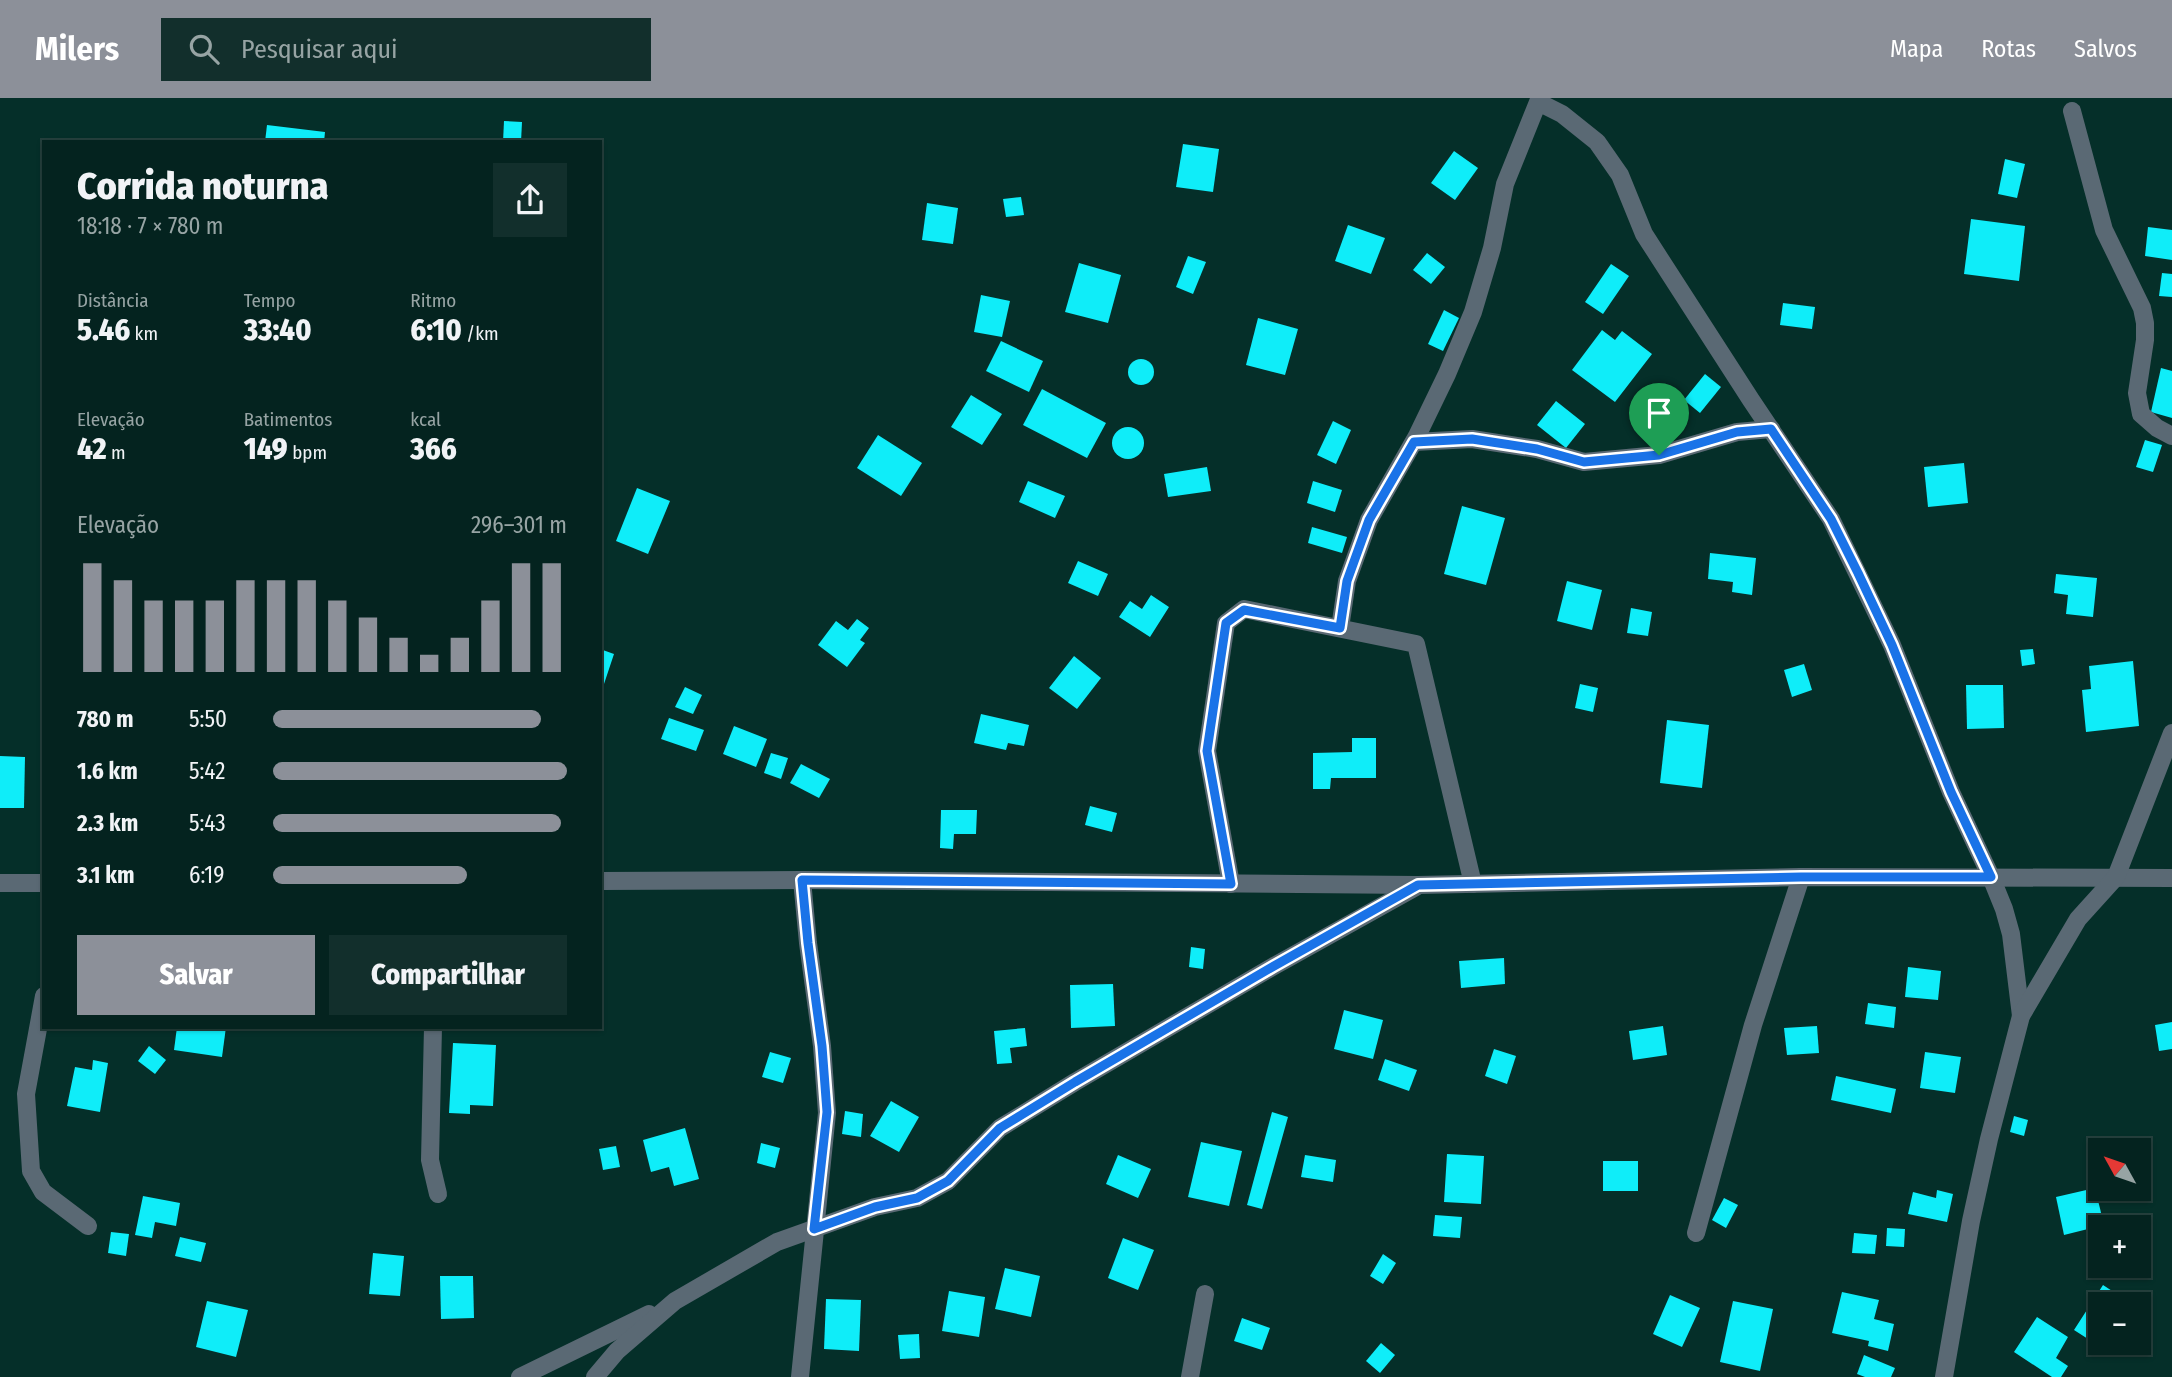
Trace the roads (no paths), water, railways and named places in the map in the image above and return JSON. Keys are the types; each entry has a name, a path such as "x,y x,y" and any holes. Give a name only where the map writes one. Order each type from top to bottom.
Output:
{"street":[{"path":"1340,628 1347,581 1369,520 1414,442 1473,312 1492,248 1505,184 1538,102 1562,114 1597,142 1620,175 1644,233 1831,519 1892,645 1951,792 2004,909 2011,934 2021,1016"},
{"path":"2072,111 2104,230 2142,308 2145,340 2137,393 2141,414 2157,428 2172,436"},
{"path":"1414,442 1472,439 1537,449 1584,462 1659,455 1737,432 1771,429"},
{"path":"1231,884 1207,751 1226,623 1244,610 1416,644 1473,884"},
{"path":"1944,1377 1971,1221 2021,1016 2078,919 2116,877 2172,733"},
{"path":"1696,1233 1753,1025 1801,877"},
{"path":"602,881 1418,885 1801,877 2172,878"},
{"path":"800,1377 827,1112 802,880"},
{"path":"0,883 42,883"},
{"path":"520,1377 676,1301 777,1242 875,1207 917,1198 948,1181 1000,1128 1274,966 1418,885"},
{"path":"42,1007 26,1094 31,1171 43,1192 88,1226"},
{"path":"433,1029 430,1160 438,1194"},
{"path":"1190,1377 1205,1294"},
{"path":"595,1377 617,1351 676,1301"}]}
